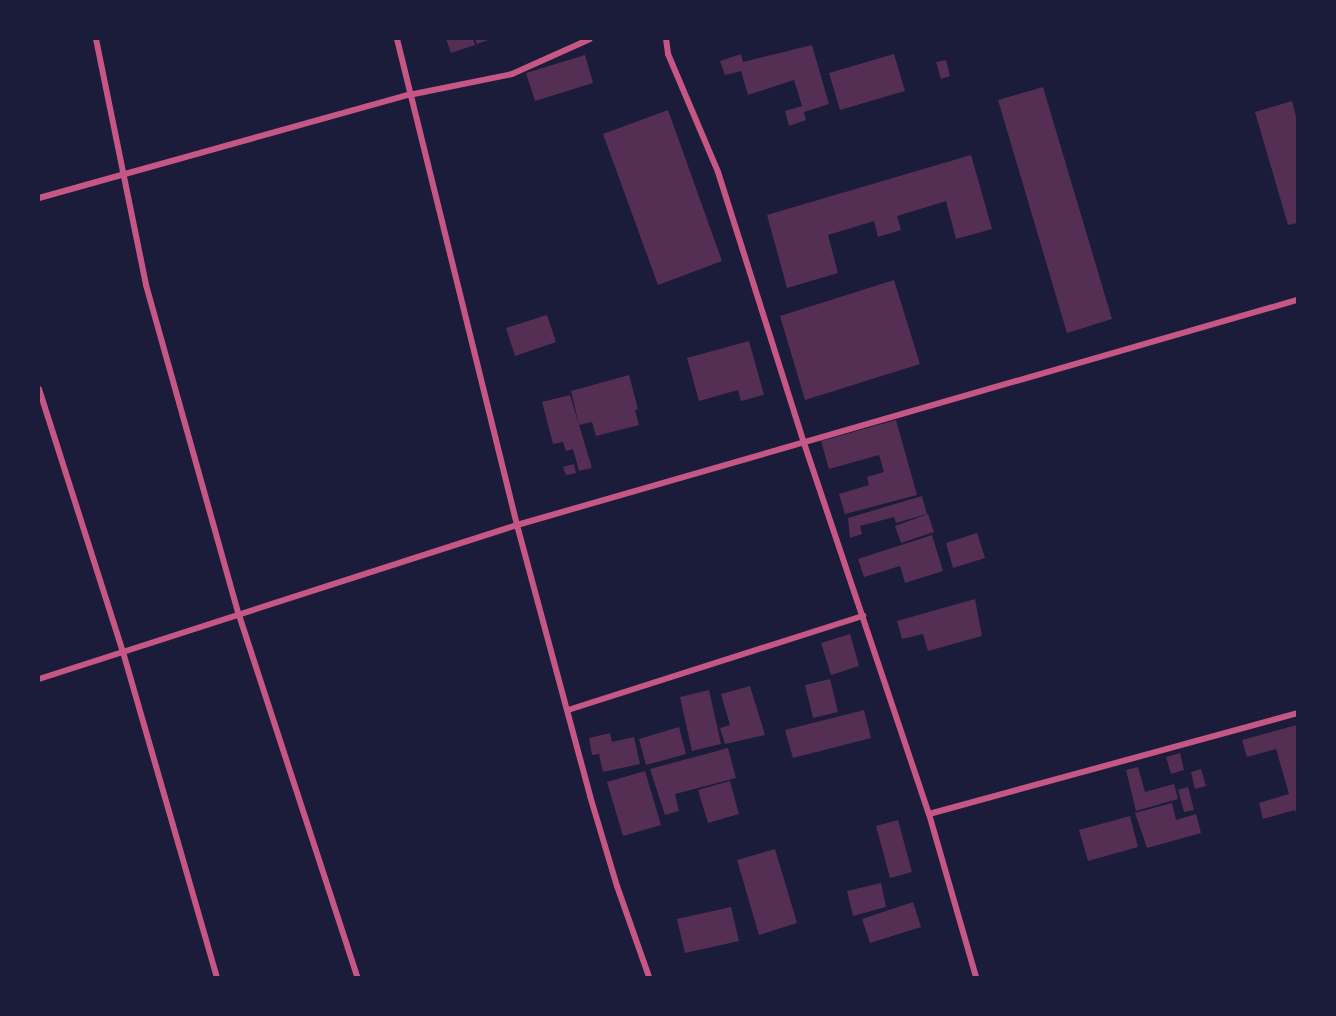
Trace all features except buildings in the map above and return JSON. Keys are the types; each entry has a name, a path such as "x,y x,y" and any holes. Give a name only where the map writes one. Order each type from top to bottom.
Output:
{"street":[{"path":"96,39 146,285 239,615 357,977"},
{"path":"397,39 517,525 616,886 649,977"},
{"path":"39,198 409,95 512,74 590,39"},
{"path":"666,39 668,54 718,172 804,443 929,814 976,977"},
{"path":"39,679 517,525 1297,300"},
{"path":"39,389 123,652 217,977"},
{"path":"568,710 863,616"},
{"path":"929,814 1297,713"}]}
